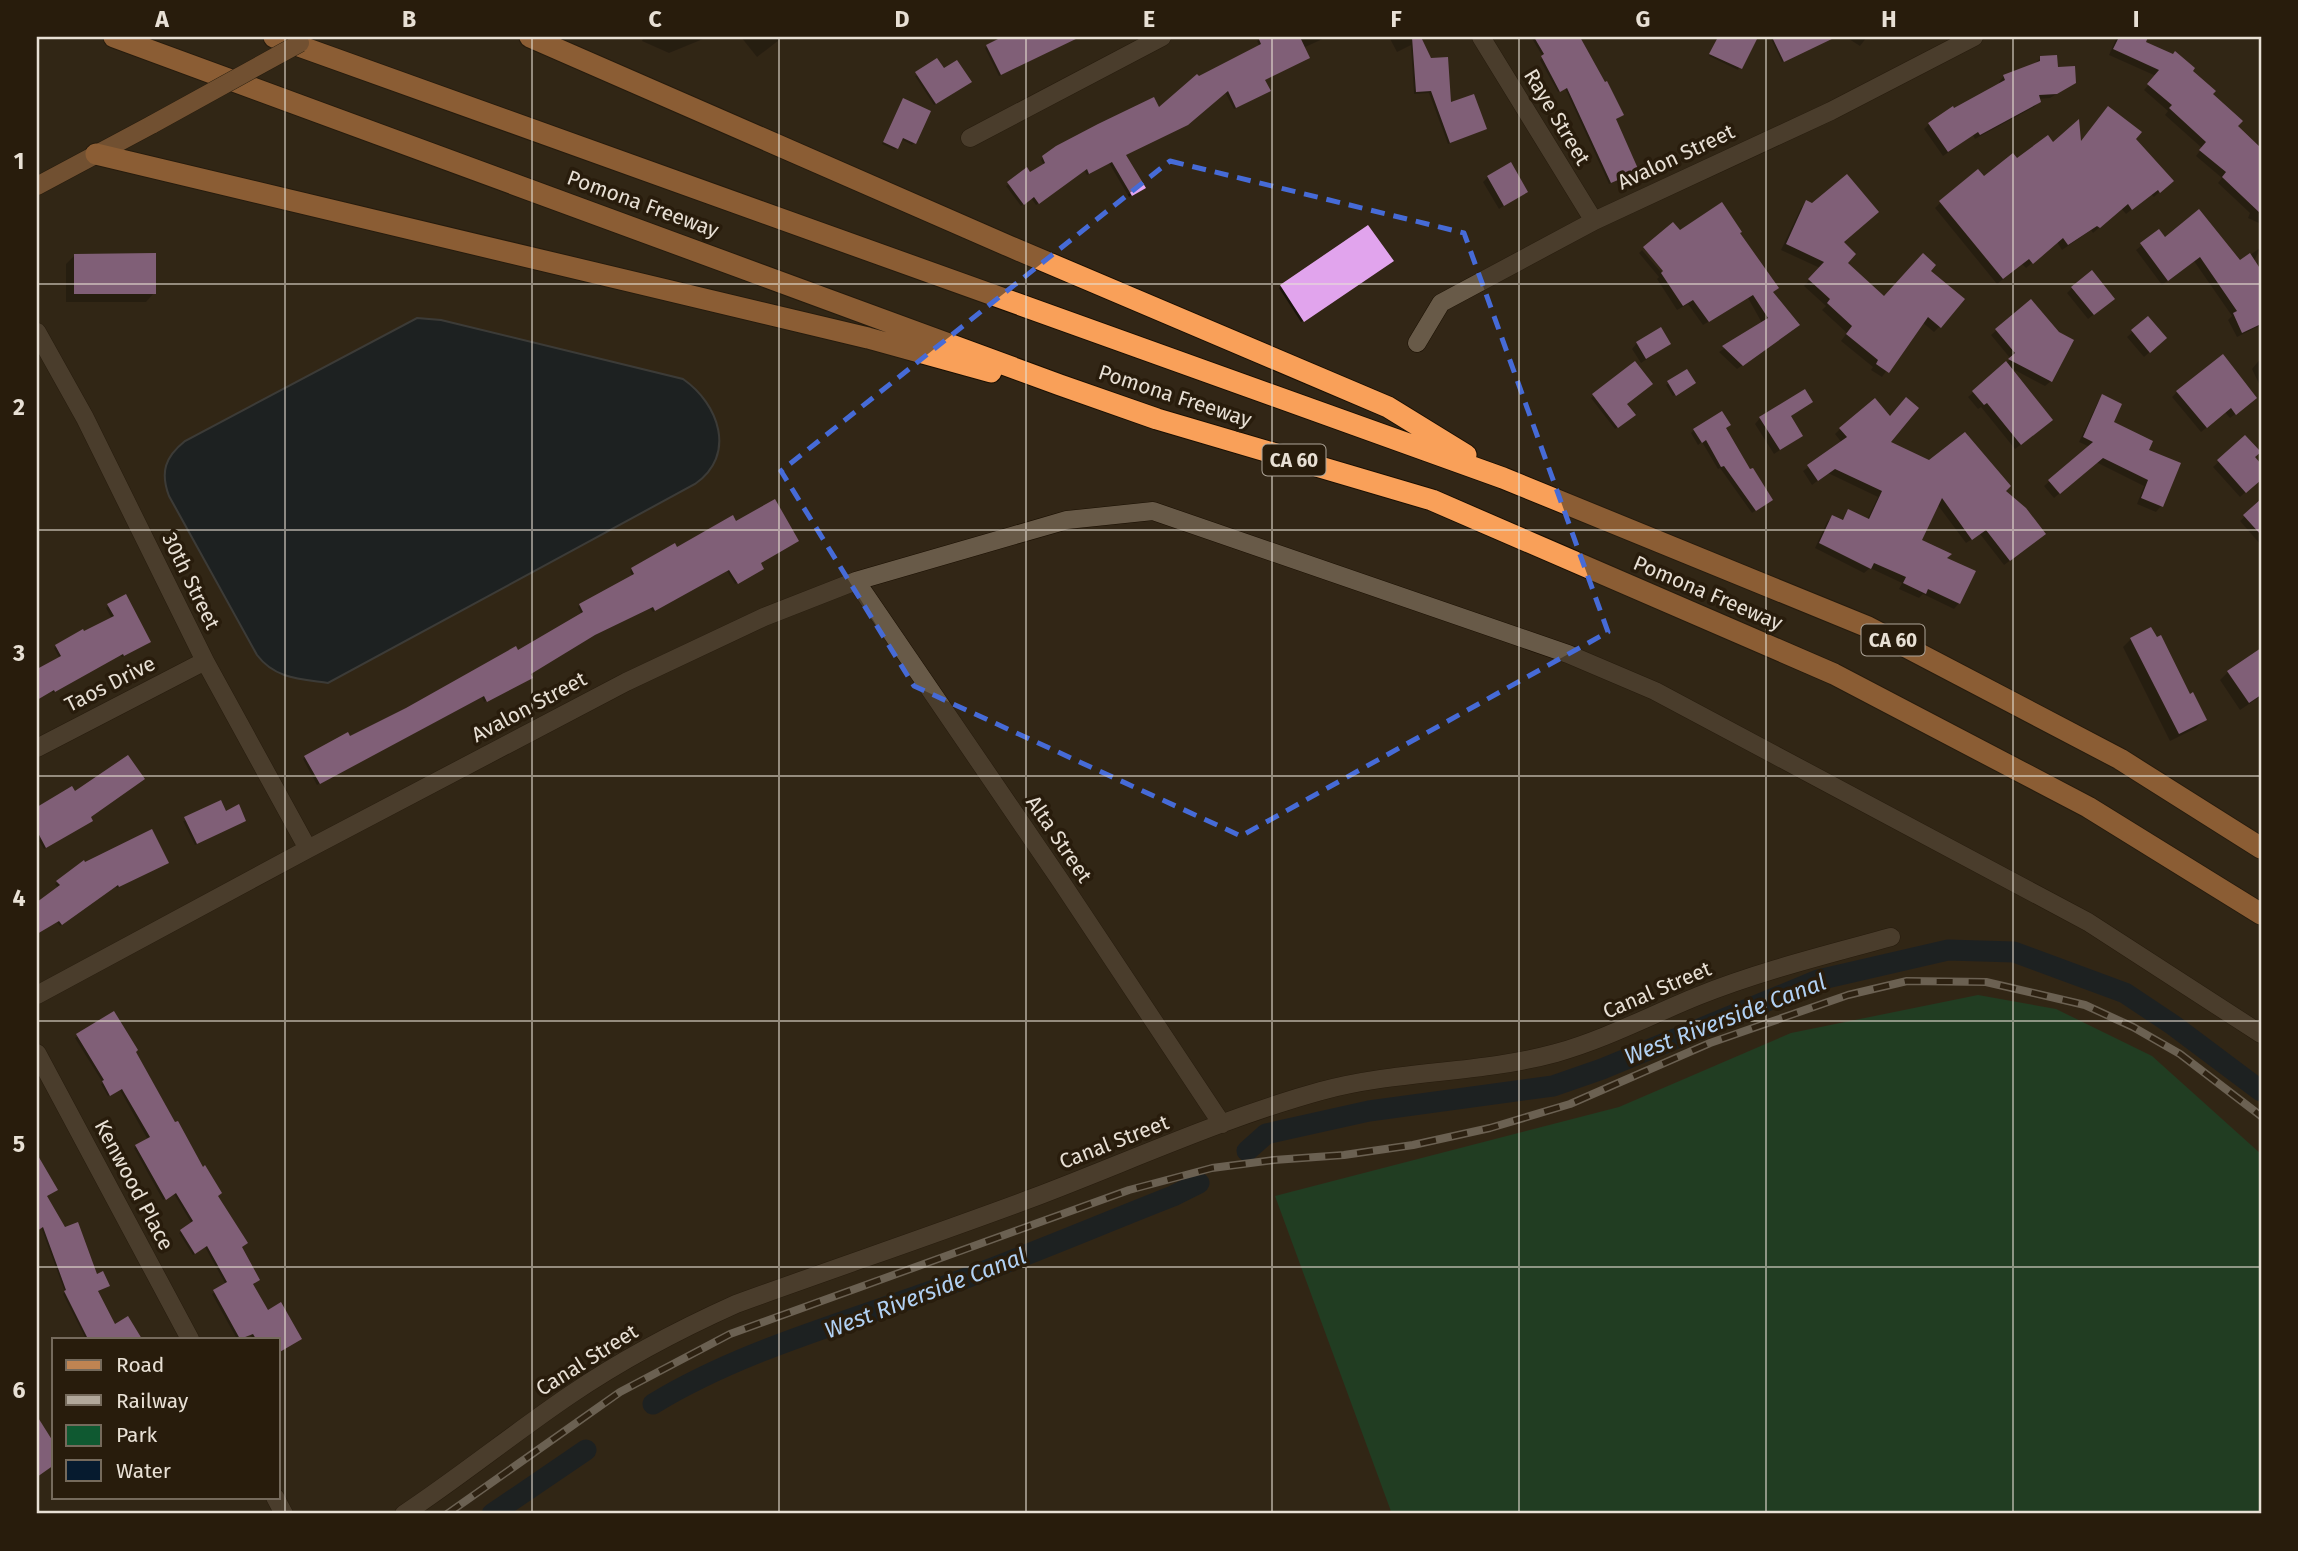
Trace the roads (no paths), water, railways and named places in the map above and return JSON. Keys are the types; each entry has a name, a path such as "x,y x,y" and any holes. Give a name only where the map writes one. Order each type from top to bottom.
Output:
{"highway":[{"name":"Pomona Freeway","path":"114,37 1157,419 1432,500 1834,674 2088,807 2261,914"},
{"name":"Pomona Freeway","path":"274,37 1503,478 1868,627 2120,759 2261,848"},
{"path":"530,37 1388,407 1503,478"},
{"path":"96,154 855,335 1157,419"}],"main road":[{"path":"37,186 310,37"}],"street":[{"path":"970,138 1162,37"},
{"name":"Raye Street","path":"1481,37 1594,220"},
{"name":"Avalon Street","path":"1417,342 1441,303 1594,220 1831,111 1974,37"},
{"name":"30th Street","path":"37,332 85,418 205,661 308,849"},
{"name":"Avalon Street","path":"37,995 626,682 764,617 856,581 1067,520 1153,511 1568,654 1655,691 2088,922 2261,1034"},
{"name":"Alta Street","path":"856,581 1222,1124"},
{"name":"Taos Drive","path":"37,748 205,661"},
{"name":"Canal Street","path":"404,1514 611,1368 692,1324 736,1304 1034,1197 1222,1124 1323,1090 1378,1078 1484,1066 1556,1053 1596,1041 1699,996 1760,974 1891,937"},
{"name":"Kenwood Place","path":"37,1052 189,1338"},
{"path":"276,1498 284,1514"}],"water":[{"path":"417,318 441,320 683,379 696,390 714,416 719,445 716,459 708,472 695,484 328,683 298,679 280,673 257,655 169,496 165,480 166,466 173,453 185,441"}],"waterway":[{"name":"West Riverside Canal","path":"1247,1151 1266,1134 1369,1111 1553,1086 1602,1069 1818,980 1948,950 2014,952 2125,993 2261,1091"},
{"name":"West Riverside Canal","path":"653,1404 684,1386 750,1356 984,1272 1199,1183"},
{"name":"West Riverside Canal","path":"492,1514 586,1450"}],"railway":[{"path":"447,1514 620,1392 730,1334 1129,1190 1212,1168 1344,1155 1413,1145 1490,1128 1570,1104 1710,1043 1848,995 1907,981 1986,982 2085,1005 2133,1027 2180,1054 2261,1116"}]}
